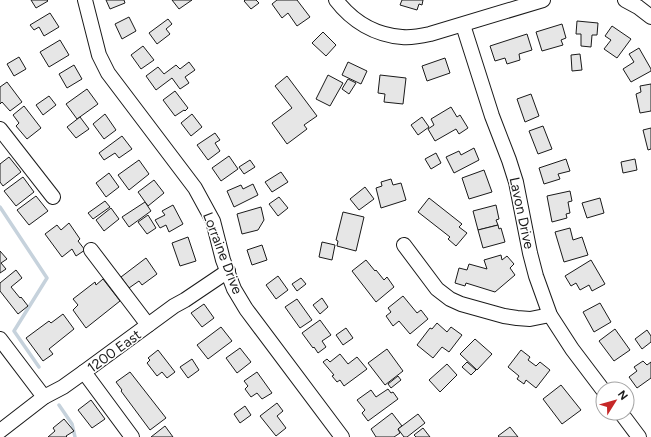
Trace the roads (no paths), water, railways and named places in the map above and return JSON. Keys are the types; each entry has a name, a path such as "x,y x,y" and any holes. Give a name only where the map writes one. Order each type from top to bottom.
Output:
{"street":[{"name":"Lorraine Drive","path":"85,0 99,55 108,73 195,188 213,221 234,289 246,309 342,437"},
{"path":"336,0 344,10 359,23 378,32 403,37 416,37 430,34 543,0"},
{"path":"625,0 638,7 651,17"},
{"name":"Lavon Drive","path":"463,25 492,116 510,160 516,182 530,253 536,276 550,315 572,349 596,381"},
{"path":"0,129 53,197"},
{"path":"404,245 437,289 450,300 504,316 530,319 550,315"},
{"path":"91,250 148,325"},
{"name":"1200 East","path":"0,431 44,397 63,387 174,306 228,271"},
{"path":"0,339 44,397"},
{"path":"84,372 132,437"},
{"path":"627,421 639,437"}],"waterway":[{"path":"0,207 47,278 14,331 39,367"},
{"path":"59,405 72,424 75,437"}]}
